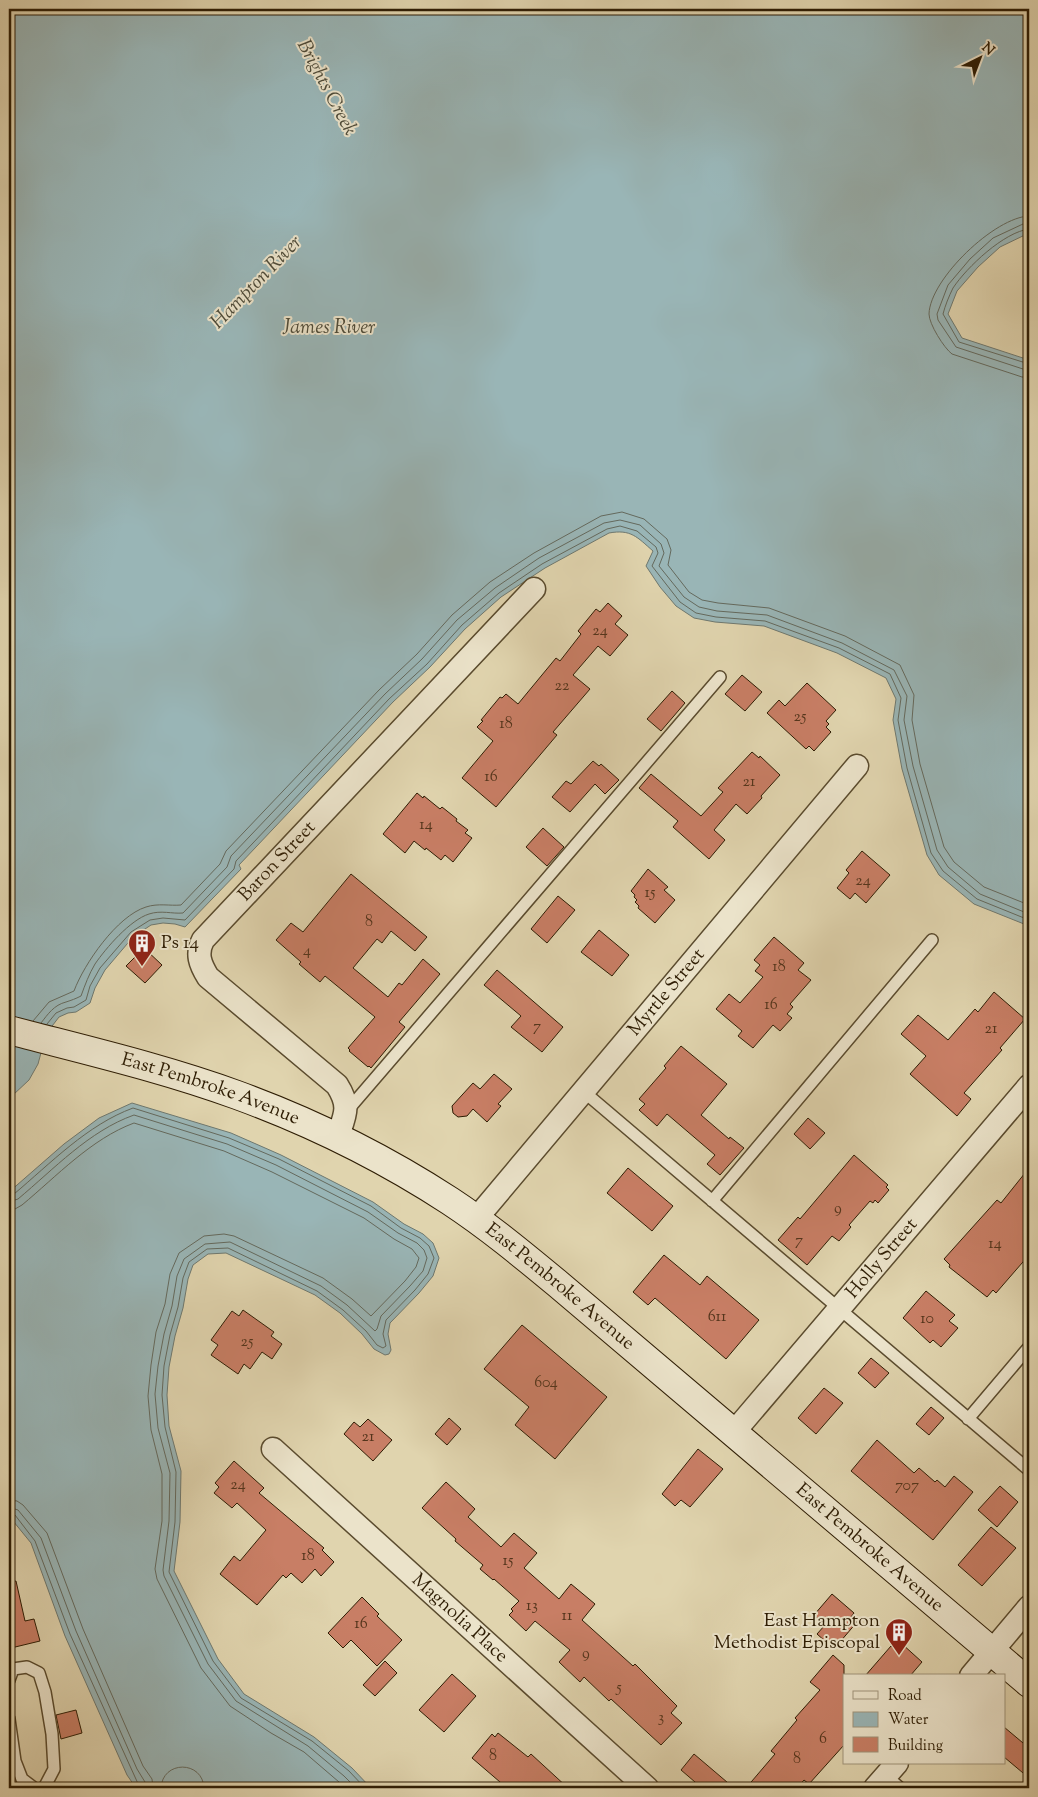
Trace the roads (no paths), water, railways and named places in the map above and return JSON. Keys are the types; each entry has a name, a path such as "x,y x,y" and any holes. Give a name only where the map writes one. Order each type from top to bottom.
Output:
{"main road":[{"name":"East Pembroke Avenue","path":"9,1030 149,1067 237,1095 283,1113 337,1138 412,1178 476,1219 558,1284 1029,1684"}],"street":[{"name":"Baron Street","path":"347,1111 344,1098 337,1086 329,1078 208,976 198,956 199,948 203,940 534,589"},
{"name":"Myrtle Street","path":"476,1219 857,766"},
{"name":"Holly Street","path":"734,1432 1029,1086"},
{"path":"337,1138 347,1111"},
{"name":"Magnolia Place","path":"273,1449 647,1788"},
{"path":"973,1674 1029,1607"}],"lane":[{"path":"347,1111 720,677"},
{"path":"712,1201 932,940"},
{"path":"583,1091 1029,1470"},
{"path":"968,1419 1029,1347"},
{"path":"9,1680 13,1669 27,1667 39,1673 45,1692 52,1734 54,1768 44,1788"},
{"path":"9,1719 15,1761 22,1779 34,1788"}],"water":[{"name":"James River","path":"9,9 1029,9 1029,233 1000,247 978,267 957,291 948,314 962,338 1029,360 1029,926 974,904 939,875 927,855 902,769 893,720 896,699 886,678 837,653 764,626 715,622 694,618 676,606 646,566 653,551 633,535 623,532 609,533 545,568 501,597 465,629 430,667 393,702 239,865 241,869 185,927 163,923 151,925 133,937 105,970 95,988 90,1003 76,1012 59,1017 46,1034 38,1064 29,1080 13,1095 9,1096"},
{"path":"132,1103 231,1133 281,1155 373,1202 404,1224 423,1234 433,1243 439,1258 433,1276 390,1323 388,1334 391,1350 389,1354 385,1355 374,1349 362,1334 340,1313 315,1295 226,1253 208,1254 193,1265 188,1279 169,1367 167,1395 169,1426 181,1471 180,1522 174,1571 218,1659 244,1694 314,1737 352,1768 371,1788 190,1788 183,1785 167,1788 136,1788 127,1775 65,1636 31,1543 9,1516 9,1192 64,1144 99,1118"}],"place":[{"name":"Ps 14","path":"142,967"},
{"name":"East Hampton Methodist Episcopal","path":"899,1656"}],"water label":[{"name":"Brights Creek","path":"326,88"},
{"name":"Hampton River","path":"257,283"}]}
